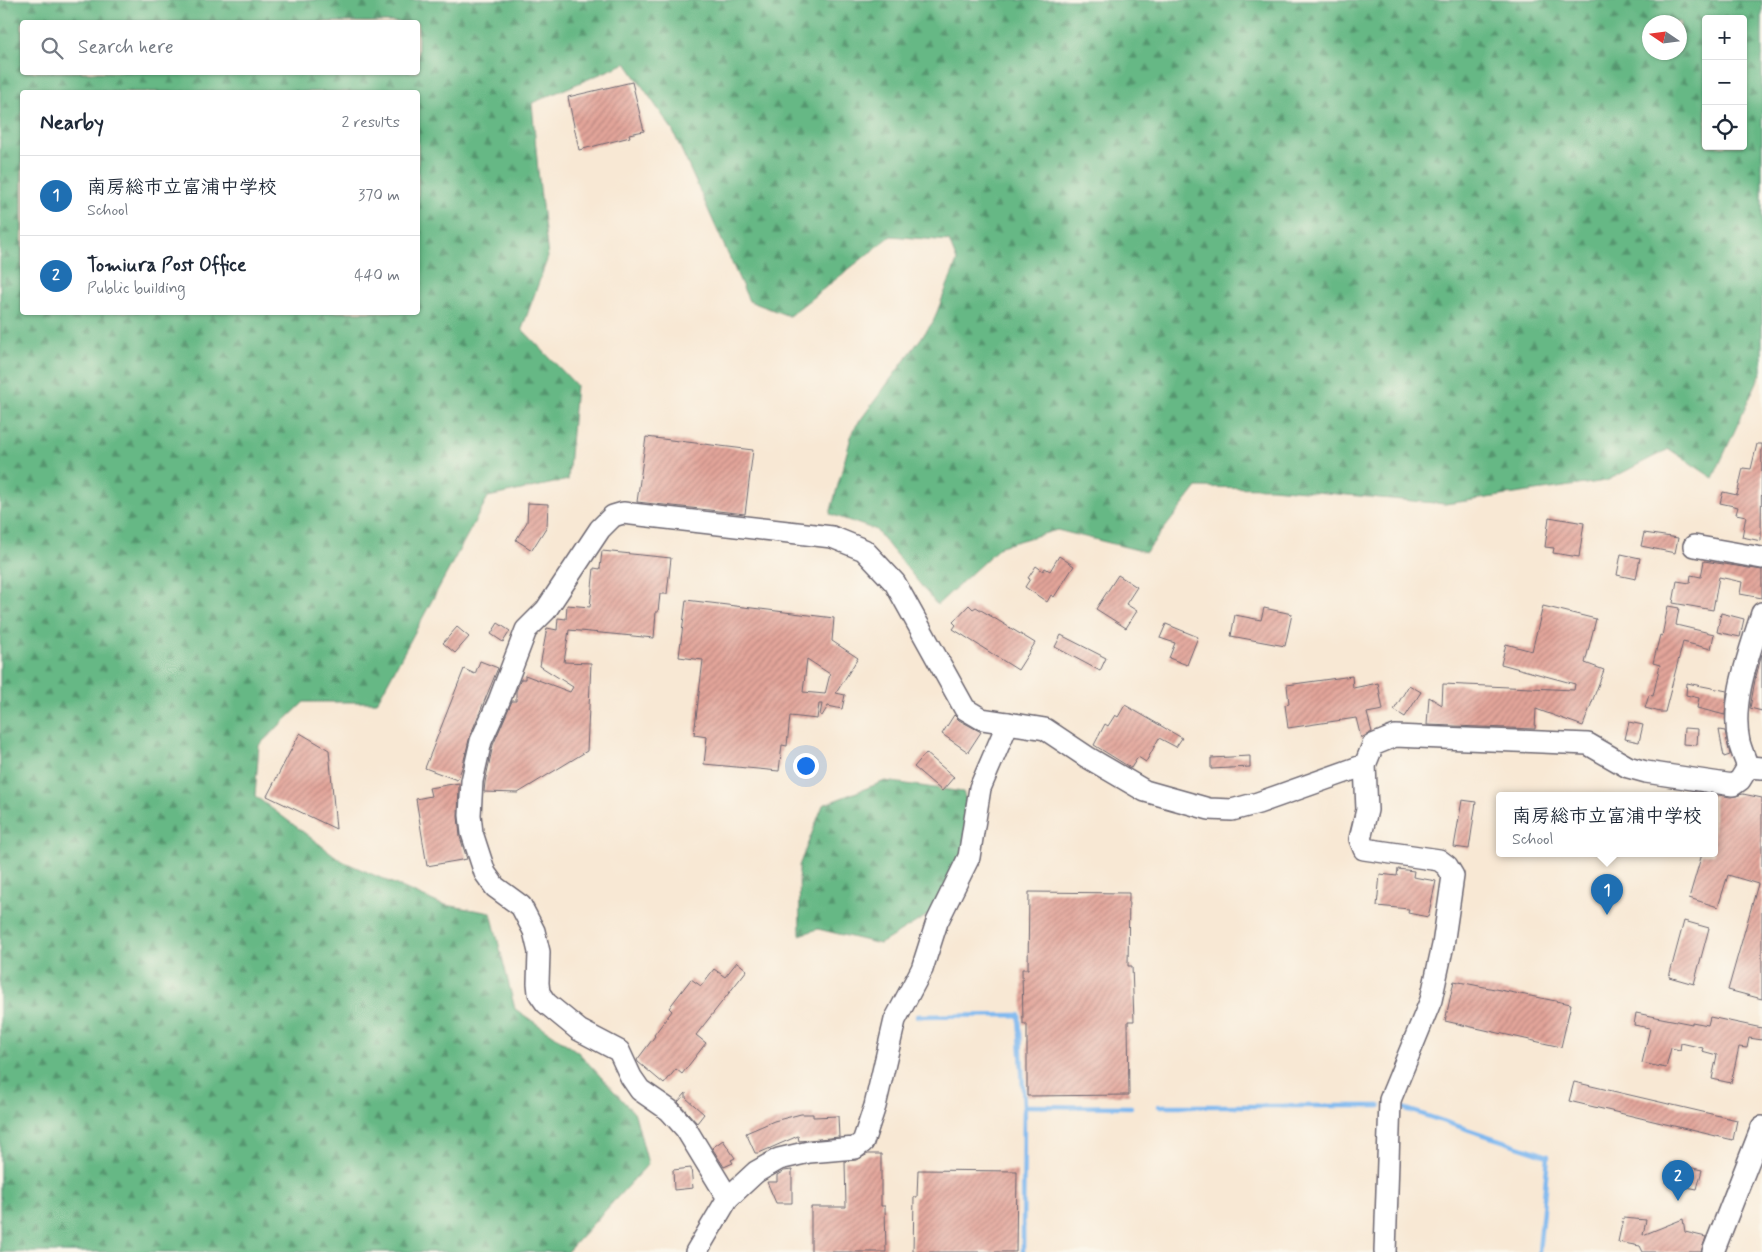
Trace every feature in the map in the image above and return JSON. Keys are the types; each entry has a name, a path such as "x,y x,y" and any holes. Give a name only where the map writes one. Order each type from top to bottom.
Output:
{"street":[{"path":"728,1198 686,1129 669,1110 640,1090 631,1078 618,1051 579,1030 546,1003 539,993 539,952 534,931 520,906 494,887 485,873 472,833 470,815 472,781 481,741 499,701 526,630 546,610 600,529 613,516 622,513 832,537 864,550 895,583 965,708 982,719 1045,729 1087,757 1145,791 1209,809 1232,810 1258,803 1365,765"},
{"path":"1694,546 1762,558"},
{"path":"1385,1252 1390,1100 1431,1000 1443,945 1453,876 1447,866 1439,860 1364,849 1360,839 1367,810 1365,765 1373,746 1395,736 1588,744 1628,767 1646,772 1733,785 1755,768 1739,742 1737,710 1747,661 1762,613"},
{"path":"696,1252 728,1198 756,1172 779,1159 809,1152 854,1148 863,1142 875,1106 894,1020 922,969 937,922 969,857 980,788 1008,723"},
{"path":"1713,1252 1762,1127"}],"green space":[{"path":"0,0 1762,0 1762,371 1713,478 1669,449 1606,481 1445,504 1272,488 1197,487 1146,552 1057,530 1001,546 937,605 876,530 830,514 853,430 933,322 957,261 949,241 891,236 789,316 749,301 672,129 626,63 532,103 548,257 522,329 576,385 568,480 488,497 377,702 304,702 259,745 255,796 342,861 440,904 491,913 515,1009 578,1052 635,1114 648,1164 567,1252 0,1252"},
{"path":"885,781 963,792 978,830 948,903 880,944 818,929 800,935 799,866 823,805"}],"building":[{"path":"632,82 644,131 629,134 630,137 579,150 568,97"},
{"path":"646,437 753,450 745,514 637,502"},
{"path":"1757,444 1762,444 1761,541 1742,537 1746,516 1736,514 1738,507 1720,503 1723,492 1737,495 1743,468 1751,469"},
{"path":"528,503 548,504 547,526 532,550 516,540 527,522"},
{"path":"1549,517 1584,523 1579,557 1553,553 1554,548 1545,547"},
{"path":"1644,533 1678,538 1675,553 1641,546"},
{"path":"602,551 671,558 667,594 660,594 658,612 656,612 654,638 569,630 564,662 591,663 587,751 518,793 484,792 493,745 512,701 516,701 516,691 521,679 525,679 525,675 570,692 573,687 540,666 547,628 557,630 558,618 566,619 567,605 590,607 594,568 600,569"},
{"path":"1621,554 1640,558 1636,579 1617,575"},
{"path":"1059,556 1074,566 1054,597 1051,595 1047,602 1025,587 1030,579 1028,578 1036,566 1043,571 1045,568 1050,571"},
{"path":"1704,561 1762,570 1762,598 1740,594 1742,582 1719,577 1713,610 1673,603 1677,581 1690,583 1691,575 1701,577"},
{"path":"1118,575 1137,587 1126,604 1137,611 1126,628 1096,609"},
{"path":"686,600 834,618 832,641 858,658 836,693 845,695 842,709 828,706 822,716 820,715 822,704 819,704 817,719 790,716 787,746 782,745 779,771 704,764 707,737 694,735 703,660 679,657","holes":["807,659 830,674 825,694 803,692"]},
{"path":"969,605 973,609 976,607 1035,643 1018,670 953,629 956,625 953,622"},
{"path":"1543,606 1596,619 1585,663 1604,670 1583,726 1536,709 1535,729 1427,725 1429,697 1442,705 1443,684 1574,690 1575,684 1501,664 1506,644 1532,651"},
{"path":"1668,606 1679,608 1676,625 1714,634 1711,649 1683,642 1665,712 1660,712 1645,708 1649,695 1653,696 1660,665 1653,663 1660,635 1662,636"},
{"path":"1264,608 1292,614 1285,646 1231,636 1235,615 1261,620"},
{"path":"1721,613 1744,619 1740,637 1717,632"},
{"path":"498,623 510,631 503,642 491,634"},
{"path":"1166,624 1198,637 1187,665 1169,658 1175,643 1160,638"},
{"path":"457,627 469,637 455,653 443,643"},
{"path":"1061,635 1106,658 1100,671 1055,647"},
{"path":"1762,654 1762,711 1750,708"},
{"path":"480,661 498,668 470,736 457,780 425,768 464,669 475,674"},
{"path":"1352,676 1353,688 1378,683 1383,710 1367,713 1372,732 1361,738 1356,718 1288,728 1285,705 1289,704 1287,685"},
{"path":"1687,683 1727,691 1725,715 1697,708 1699,698 1686,695"},
{"path":"1409,685 1421,692 1405,717 1394,710"},
{"path":"1125,705 1182,738 1176,747 1159,738 1146,762 1138,757 1131,768 1094,745 1105,724 1108,726 1115,715 1118,717"},
{"path":"954,715 959,720 981,732 968,752 942,734"},
{"path":"1629,722 1643,725 1639,742 1625,739"},
{"path":"1684,728 1698,729 1697,745 1683,744"},
{"path":"1719,730 1725,731 1730,755 1724,757"},
{"path":"300,733 329,750 336,829 267,796"},
{"path":"926,753 954,777 942,791 914,767"},
{"path":"1250,756 1250,767 1211,769 1211,758"},
{"path":"459,783 458,816 460,837 467,859 427,866 416,799 431,796 429,788"},
{"path":"1743,794 1762,798 1762,999 1728,990 1758,884 1728,875 1718,907 1689,898 1701,857 1718,857 1718,795 1731,797"},
{"path":"1462,800 1476,802 1469,849 1454,847"},
{"path":"1398,869 1414,871 1413,877 1436,881 1428,917 1408,913 1409,909 1377,906 1380,874 1397,876"},
{"path":"1029,892 1129,893 1128,966 1132,966 1134,1021 1128,1021 1129,1095 1027,1096 1027,1024 1023,1024 1022,969 1028,969"},
{"path":"1684,921 1709,928 1694,984 1669,977"},
{"path":"737,962 747,970 696,1035 706,1043 682,1074 676,1069 664,1084 637,1060 672,1011 669,1008 691,979 701,986 714,969 725,977"},
{"path":"1454,981 1571,1004 1561,1047 1445,1021"},
{"path":"1636,1013 1692,1024 1692,1022 1708,1025 1710,1017 1762,1028 1762,1040 1749,1038 1747,1048 1739,1047 1731,1083 1712,1079 1717,1055 1702,1051 1703,1048 1681,1043 1680,1050 1671,1048 1666,1068 1642,1063 1650,1028 1634,1025"},
{"path":"1574,1082 1737,1120 1733,1140 1569,1101"},
{"path":"686,1093 686,1098 704,1114 697,1123 678,1102"},
{"path":"801,1114 813,1114 813,1117 838,1116 839,1137 799,1141 798,1136 755,1153 746,1133 774,1121"},
{"path":"723,1140 735,1158 731,1160 733,1163 724,1167 712,1148"},
{"path":"868,1154 881,1154 881,1206 885,1206 886,1252 811,1252 811,1207 846,1207 845,1161 857,1160"},
{"path":"1670,1163 1702,1170 1697,1189 1666,1183"},
{"path":"691,1168 693,1188 674,1190 673,1170"},
{"path":"792,1170 792,1203 776,1203 767,1182 777,1182 777,1175 784,1171"},
{"path":"918,1170 1017,1171 1016,1252 913,1252 914,1197 917,1197"},
{"path":"1623,1218 1646,1220 1643,1235 1683,1219 1685,1232 1706,1237 1701,1252 1643,1252 1640,1246 1618,1242"}],"waterway":[{"path":"917,1016 1019,1015 1024,1106 1023,1252"},
{"path":"1024,1106 1131,1107"},
{"path":"1159,1106 1380,1106"},
{"path":"1397,1106 1548,1156 1539,1252"}],"place":[{"name":"南房総市立富浦中学校","path":"1607,915"},
{"name":"Tomiura Post Office","path":"1678,1201"}]}
